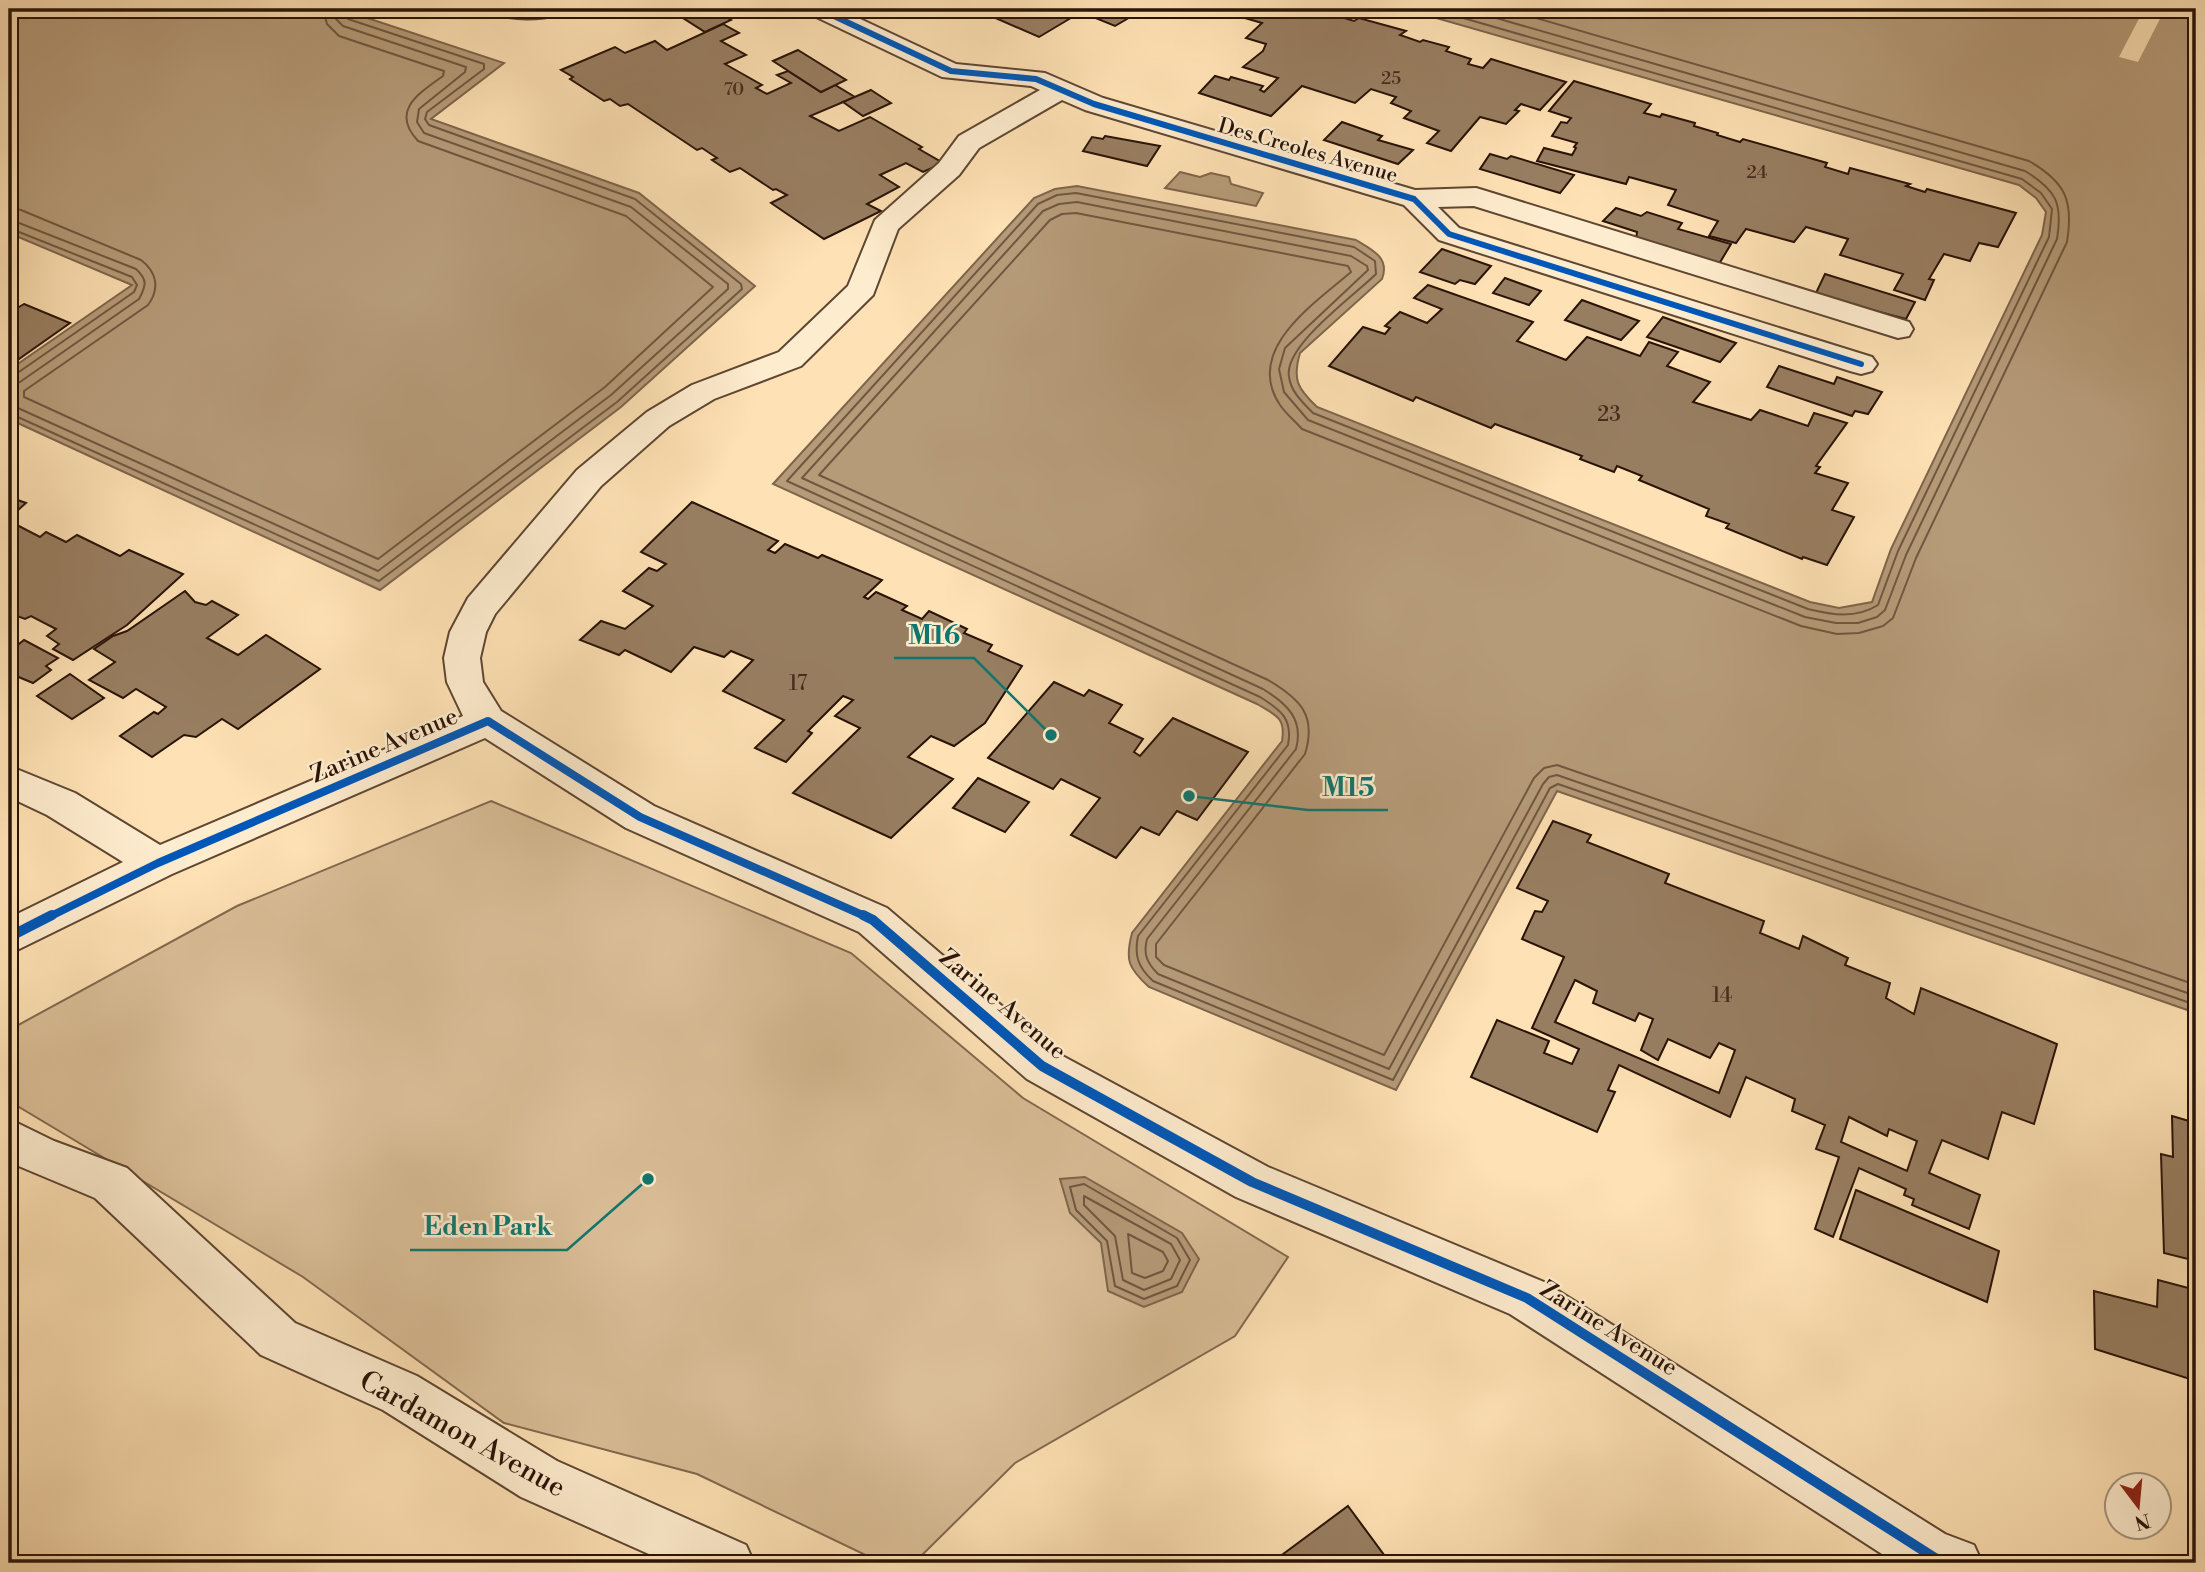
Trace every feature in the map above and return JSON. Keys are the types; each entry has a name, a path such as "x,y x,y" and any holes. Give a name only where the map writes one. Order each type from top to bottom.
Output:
{"street":[{"path":"502,9 535,12 552,9"},
{"name":"Des Creoles Avenue","path":"819,9 951,71 1036,79 1094,104 1190,135 1414,200 1449,233 1861,364"},
{"name":"Des Creoles Avenue","path":"951,71 982,111"},
{"path":"488,721 476,706 465,682 462,657 468,632 481,607 589,478 658,419 703,393 790,359 862,289 885,226 949,169 969,142 982,111 1060,90"},
{"path":"1414,200 1476,197 1898,329"},
{"name":"Zarine Avenue","path":"9,937 158,863 488,721 640,817 873,920 1042,1066 1252,1182 1527,1298 1935,1558 1956,1563"},
{"path":"9,781 61,804 158,863"},
{"name":"Cardamon Avenue","path":"9,1139 37,1155 111,1183 278,1339 400,1393 539,1479 728,1563"}],"shaded area":[{"path":"491,801 851,953 1023,1098 1288,1257 1235,1336 1015,1463 914,1563 882,1563 697,1474 504,1423 303,1277 9,1101 9,1030 237,906"}],"water":[{"path":"9,9 340,9 504,63 431,119 639,193 755,286 621,407 380,590 9,419 9,370 132,285 9,233"},
{"path":"1405,9 2196,9 2196,1013 1557,791 1396,1090 1149,987 1133,969 1129,957 1132,933 1282,741 1281,722 1257,704 773,484 1034,198 1055,189 1077,186 1356,240 1378,255 1384,265 1384,272 1382,279 1300,353 1298,383 1317,407 1810,602 1839,608 1872,602 1891,549 2042,235 2046,212 2036,198 2019,185"},
{"path":"1180,172 1200,177 1211,173 1229,177 1231,184 1263,193 1256,206 1165,188"},
{"path":"1085,1177 1182,1233 1199,1259 1182,1292 1144,1307 1108,1291 1101,1243 1070,1213 1060,1179"}],"pier":[{"path":"2144,9 2165,9 2138,62 2119,57"}],"building":[{"path":"658,9 713,9 731,20 705,32 678,15 672,18"},
{"path":"987,9 1033,9 1046,14 1053,9 1144,9 1115,26 1081,12 1039,37 982,12"},
{"path":"1144,9 1179,9 1164,17"},
{"path":"1256,9 1328,9 1344,14 1341,17 1354,21 1359,18 1406,31 1400,35 1420,42 1423,40 1449,47 1446,51 1471,59 1468,64 1483,68 1491,59 1566,82 1540,110 1521,104 1515,110 1519,111 1506,124 1480,117 1451,151 1427,143 1439,131 1404,118 1411,111 1391,103 1396,97 1371,89 1355,103 1302,86 1271,116 1199,93 1215,76 1229,80 1231,77 1263,86 1260,90 1264,92 1278,78 1243,67 1263,51 1266,44 1246,38 1262,23 1245,18"},
{"path":"723,24 739,33 721,41 746,55 725,64 762,85 756,88 767,94 791,83 777,75 788,71 821,92 835,85 855,97 810,116 839,131 870,117 922,147 919,149 943,163 923,172 906,163 880,175 899,187 867,204 881,211 824,239 771,203 787,195 773,190 740,168 730,172 712,160 717,158 702,148 697,150 628,104 620,106 610,99 604,101 561,70 615,47 625,53 655,41 667,50"},
{"path":"798,50 846,80 821,92 773,61"},
{"path":"1574,81 1651,104 1644,113 1660,117 1662,114 1695,123 1694,126 1740,142 1743,139 1827,163 1825,167 1848,174 1850,168 1910,184 1906,186 1925,192 1927,189 2016,213 1998,247 1979,243 1970,261 1944,254 1929,279 1934,280 1925,300 1894,290 1903,274 1840,255 1848,239 1806,227 1794,242 1746,229 1736,243 1709,236 1718,221 1668,205 1676,190 1629,177 1626,184 1537,161 1544,148 1572,155 1576,148 1574,147 1577,143 1552,136 1561,122 1567,123 1571,118 1549,111"},
{"path":"871,90 891,103 863,116 843,102"},
{"path":"1342,122 1382,136 1378,140 1413,150 1398,164 1324,140"},
{"path":"1105,136 1160,146 1147,166 1083,151 1092,137 1103,139"},
{"path":"1490,154 1507,159 1511,156 1574,175 1560,193 1480,169"},
{"path":"1616,208 1641,216 1647,212 1682,223 1678,229 1731,244 1719,264 1636,240 1637,232 1603,221"},
{"path":"1442,249 1491,266 1475,284 1460,280 1455,284 1420,272"},
{"path":"1825,274 1915,302 1906,319 1815,295"},
{"path":"1505,278 1541,291 1529,305 1493,293"},
{"path":"1428,285 1533,322 1517,341 1566,360 1587,337 1640,356 1649,342 1678,352 1667,366 1710,382 1693,402 1751,420 1760,410 1808,426 1814,413 1847,423 1816,466 1820,467 1815,473 1848,483 1832,510 1854,517 1827,565 1803,557 1802,559 1726,528 1729,524 1706,516 1709,509 1639,480 1642,476 1617,466 1614,472 1580,459 1582,456 1495,424 1491,428 1416,397 1413,401 1329,366 1363,327 1385,334 1390,328 1385,326 1400,312 1427,323 1442,309 1414,298"},
{"path":"1582,300 1639,321 1621,340 1565,320"},
{"path":"24,304 70,323 9,366 9,313"},
{"path":"1663,317 1736,343 1720,362 1647,337"},
{"path":"1779,366 1834,384 1837,377 1882,392 1868,414 1855,411 1852,416 1767,387"},
{"path":"9,497 26,503 9,518"},
{"path":"692,502 778,541 768,550 775,553 785,544 818,558 822,555 882,580 864,597 868,599 876,592 907,606 902,610 922,619 929,611 967,629 964,633 992,645 988,651 1022,666 985,723 954,746 931,736 908,757 953,779 891,838 793,793 860,728 835,716 853,700 843,696 808,731 812,733 786,762 755,748 784,720 723,691 753,660 731,651 724,657 694,647 671,672 625,650 619,655 580,640 601,621 625,629 653,606 623,591 649,568 657,571 666,564 641,552"},
{"path":"15,524 40,537 46,532 66,542 77,535 120,556 129,550 183,574 127,625 73,660 53,649 59,644 47,636 56,629 31,616 25,619 9,613 15,607 9,605 9,529"},
{"path":"185,591 195,602 206,605 212,601 238,615 207,638 238,655 266,635 320,669 238,729 222,719 196,737 184,735 152,757 120,736 154,712 158,714 166,707 136,689 123,698 89,680 115,662 94,649 113,636 127,631"},
{"path":"24,640 58,658 46,666 51,670 33,683 9,673 9,663 13,660 9,657 9,652"},
{"path":"70,674 104,698 72,719 37,696"},
{"path":"1054,682 1084,696 1089,690 1122,705 1109,723 1143,739 1134,752 1140,756 1173,718 1248,752 1197,820 1177,811 1159,835 1141,827 1116,858 1071,835 1100,798 1061,779 1053,789 988,758"},
{"path":"978,778 1029,802 1005,832 953,808"},
{"path":"1553,821 1591,835 1587,842 1669,874 1665,883 1764,921 1760,933 1799,949 1803,936 1848,958 1845,965 1890,983 1886,998 1914,1014 1921,988 2057,1044 2034,1124 2002,1112 1988,1159 1942,1140 1929,1173 1980,1195 1969,1229 1912,1205 1914,1199 1904,1195 1906,1189 1859,1168 1833,1237 1815,1229 1839,1157 1816,1149 1825,1125 1792,1111 1795,1099 1746,1077 1730,1117 1619,1065 1608,1090 1615,1092 1597,1132 1471,1077 1497,1020 1549,1041 1544,1053 1572,1064 1579,1049 1532,1028 1564,957 1522,939 1535,911 1542,912 1548,901 1517,888","holes":["1575,980 1597,991 1593,1003 1635,1021 1639,1013 1653,1019 1641,1050 1658,1060 1668,1039 1710,1058 1719,1043 1735,1050 1719,1093 1555,1022","1849,1117 1887,1136 1889,1129 1917,1141 1907,1171 1841,1142"]},
{"path":"2172,1116 2196,1123 2196,1261 2164,1253 2161,1154 2173,1157"},
{"path":"1856,1190 1999,1251 1987,1302 1840,1239"},
{"path":"2158,1280 2196,1290 2196,1381 2095,1349 2094,1291 2157,1307"},
{"path":"1348,1506 1390,1563 1271,1563"}],"cycle path":[{"path":"819,9 951,71 1036,79 1094,104 1414,199 1449,234 1861,364"},
{"path":"9,937 158,863 488,721 640,817 873,920 1042,1066 1252,1182 1527,1298 1935,1558 1956,1563"}],"place":[{"name":"M16","path":"1051,735"},
{"name":"M15","path":"1189,796"},
{"name":"Eden Park","path":"648,1179"}]}
